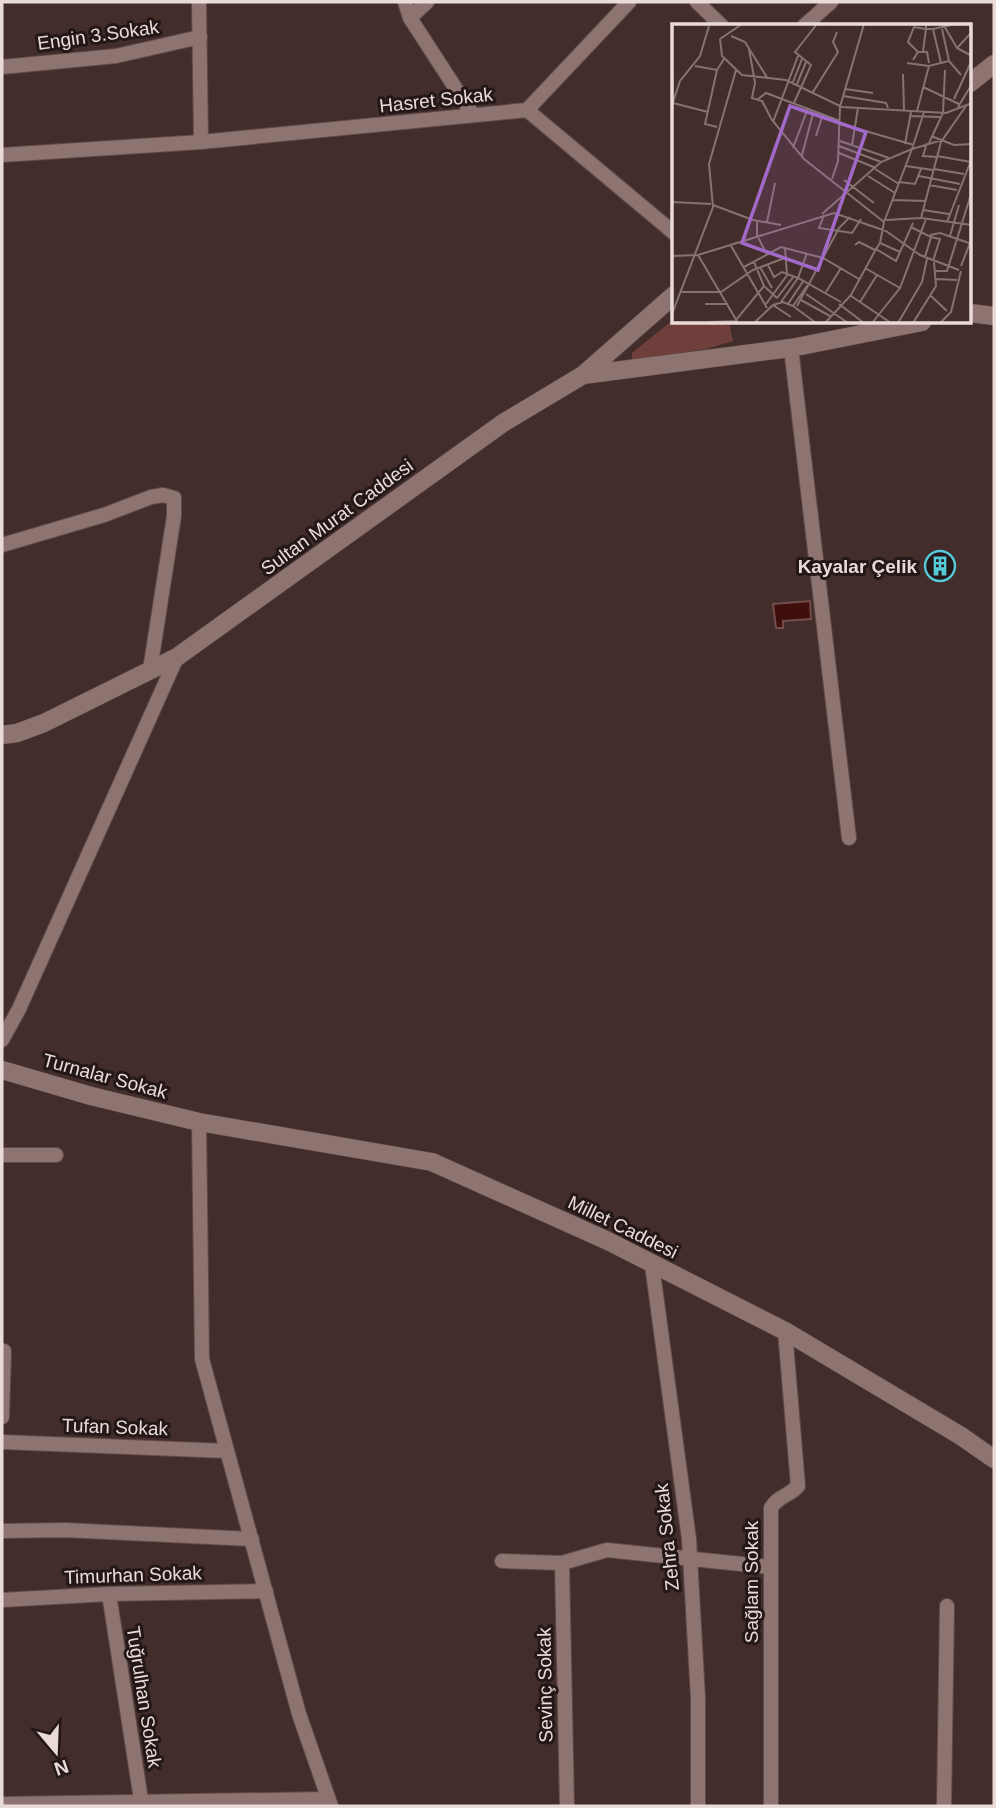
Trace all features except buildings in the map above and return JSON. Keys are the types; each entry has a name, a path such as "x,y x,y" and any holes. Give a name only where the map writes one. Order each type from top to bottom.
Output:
{"street":[{"path":"199,2 201,142"},
{"path":"405,2 410,18 473,116"},
{"path":"410,18 427,2"},
{"path":"629,2 527,110 672,231"},
{"path":"697,2 720,24"},
{"path":"806,24 831,2"},
{"name":"Engin 3.Sokak","path":"2,67 116,56 200,37"},
{"path":"972,81 994,64"},
{"name":"Hasret Sokak","path":"2,155 201,142 527,110"},
{"name":"Sultan Murat Caddesi","path":"2,735 17,733 44,723 177,657 503,423 583,375 672,297"},
{"path":"972,313 994,316"},
{"path":"583,375 791,348 910,324"},
{"path":"791,348 849,838"},
{"path":"2,545 104,515 151,497 163,495 174,498 176,507 150,670"},
{"path":"2,1040 19,1009 177,657"},
{"name":"Turnalar Sokak","path":"2,1070 91,1096 199,1122"},
{"path":"2,1804 330,1803 299,1714 202,1359 199,1122"},
{"name":"Millet Caddesi","path":"199,1122 432,1162 608,1241 785,1331 961,1436 994,1459"},
{"path":"2,1154 56,1155"},
{"name":"Zehra Sokak","path":"652,1265 691,1557 698,1699 698,1806"},
{"name":"Sağlam Sokak","path":"771,1806 771,1508 777,1498 792,1493 798,1486 785,1331"},
{"path":"2,1417 4,1351"},
{"name":"Tufan Sokak","path":"2,1441 227,1451"},
{"path":"2,1531 64,1530 252,1539"},
{"path":"502,1561 562,1563 607,1550 770,1567"},
{"name":"Sevinç Sokak","path":"562,1563 567,1806"},
{"name":"Timurhan Sokak","path":"2,1600 109,1594 266,1591"},
{"name":"Tuğrulhan Sokak","path":"109,1594 141,1804"},
{"path":"944,1806 947,1606"}],"shaded area":[{"path":"672,321 672,324 729,324 733,341 706,349 632,360 632,353"},
{"path":"810,601 811,619 783,621 783,628 776,628 773,604"}],"place":[{"name":"Kayalar Çelik","path":"940,566"}]}
